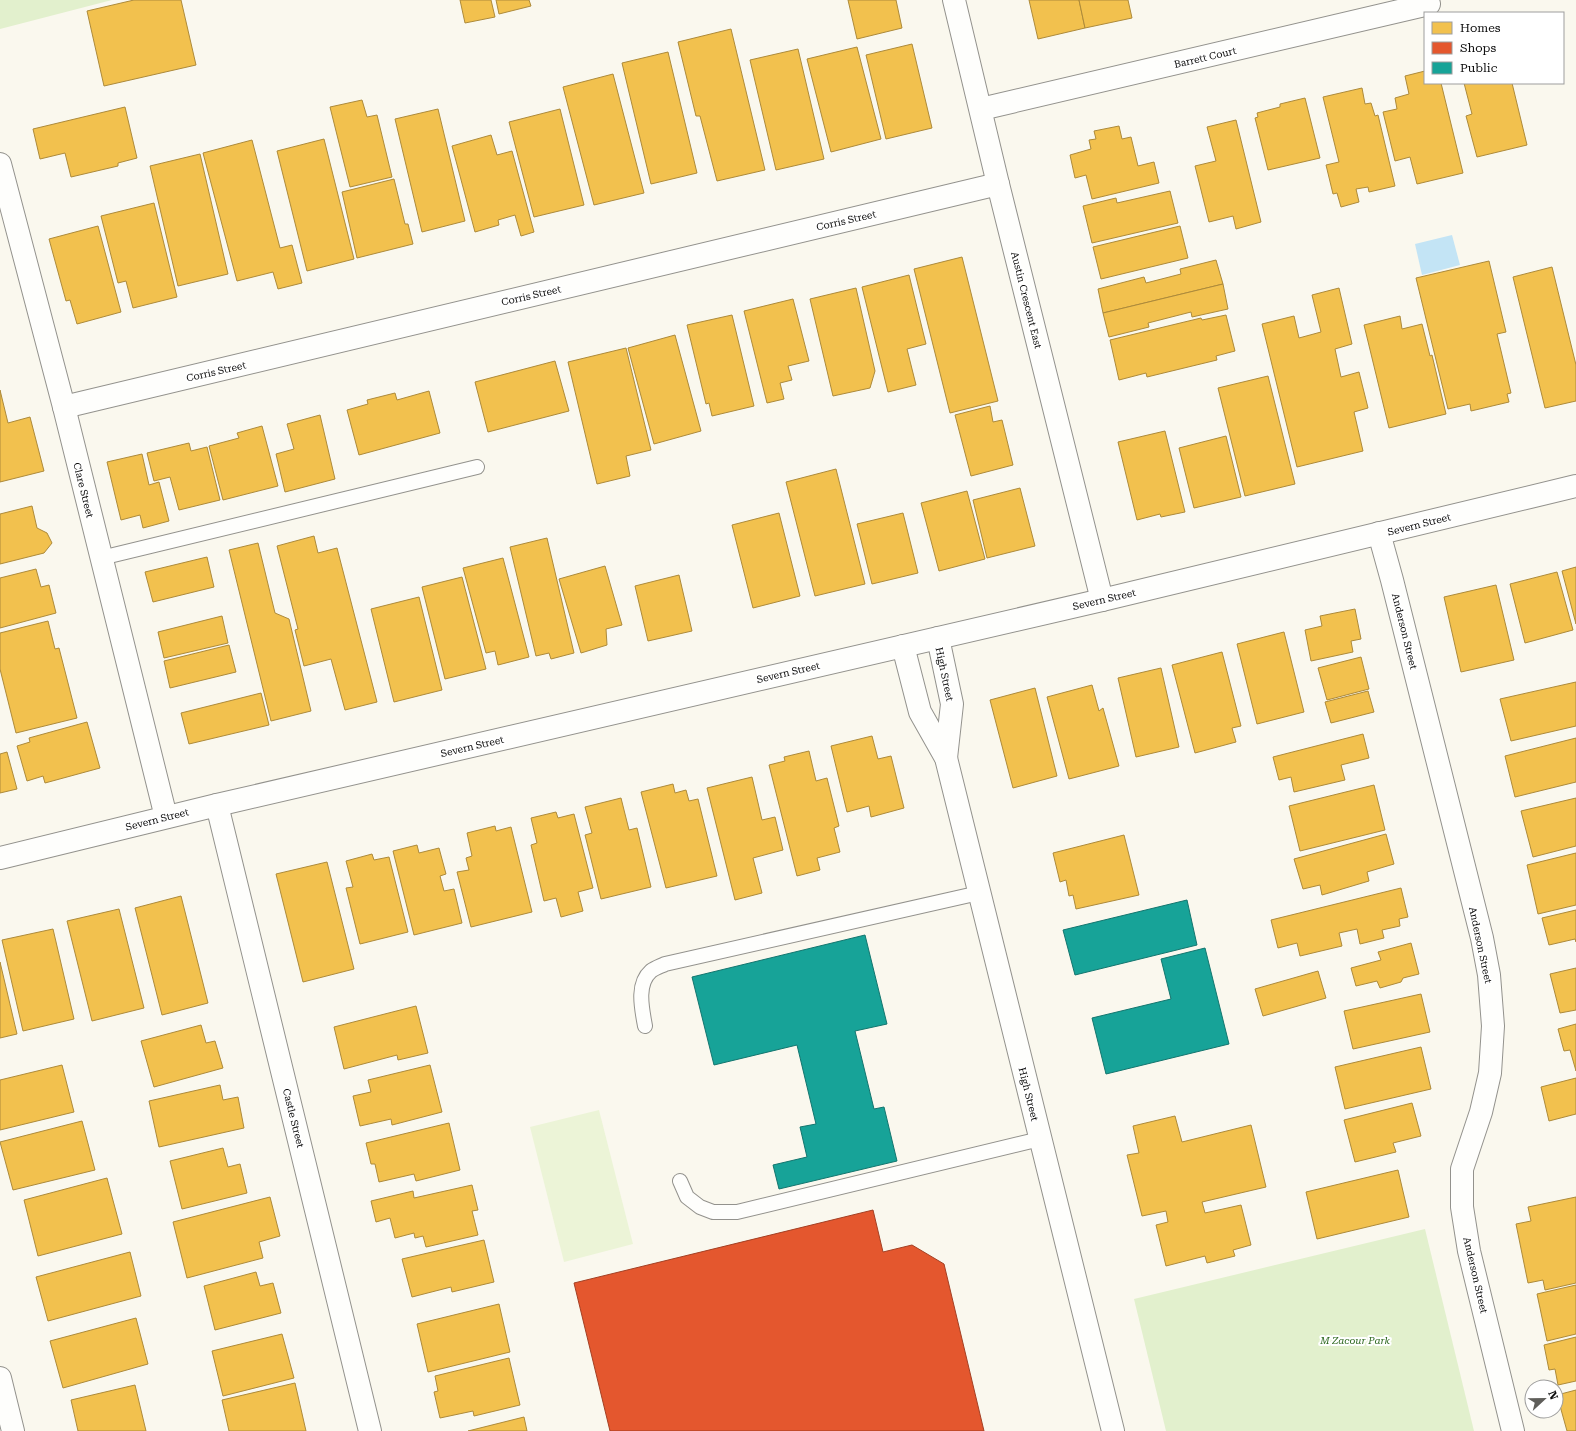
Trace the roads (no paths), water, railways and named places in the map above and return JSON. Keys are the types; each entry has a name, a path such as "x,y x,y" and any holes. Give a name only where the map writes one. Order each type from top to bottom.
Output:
{"street":[{"name":"Austin Crescent East","path":"954,0 998,184 1102,600"},
{"name":"Barrett Court","path":"981,109 1429,4"},
{"name":"Clare Street","path":"0,164 64,407 166,817"},
{"name":"Corris Street","path":"64,407 998,184"},
{"name":"Severn Street","path":"0,858 217,805 1102,600 1576,486"},
{"name":"Anderson Street","path":"1379,533 1482,938 1489,975 1493,1026 1490,1074 1482,1112 1462,1169 1462,1207 1469,1251 1513,1431"},
{"name":"High Street","path":"938,638 952,704 946,758"},
{"name":"High Street","path":"903,646 920,712 946,758 1112,1431"},
{"name":"Castle Street","path":"217,805 370,1431"},
{"path":"0,1378 13,1431"}],"lane":[{"path":"101,558 477,467"},
{"path":"645,1026 640,1001 644,981 651,971 665,964 979,893"},
{"path":"680,1181 687,1197 700,1207 713,1212 737,1212 1040,1139"}],"water":[{"path":"1452,235 1460,265 1422,275 1415,244"}],"park label":[{"name":"M Zacour Park","path":"1355,1340"}]}
